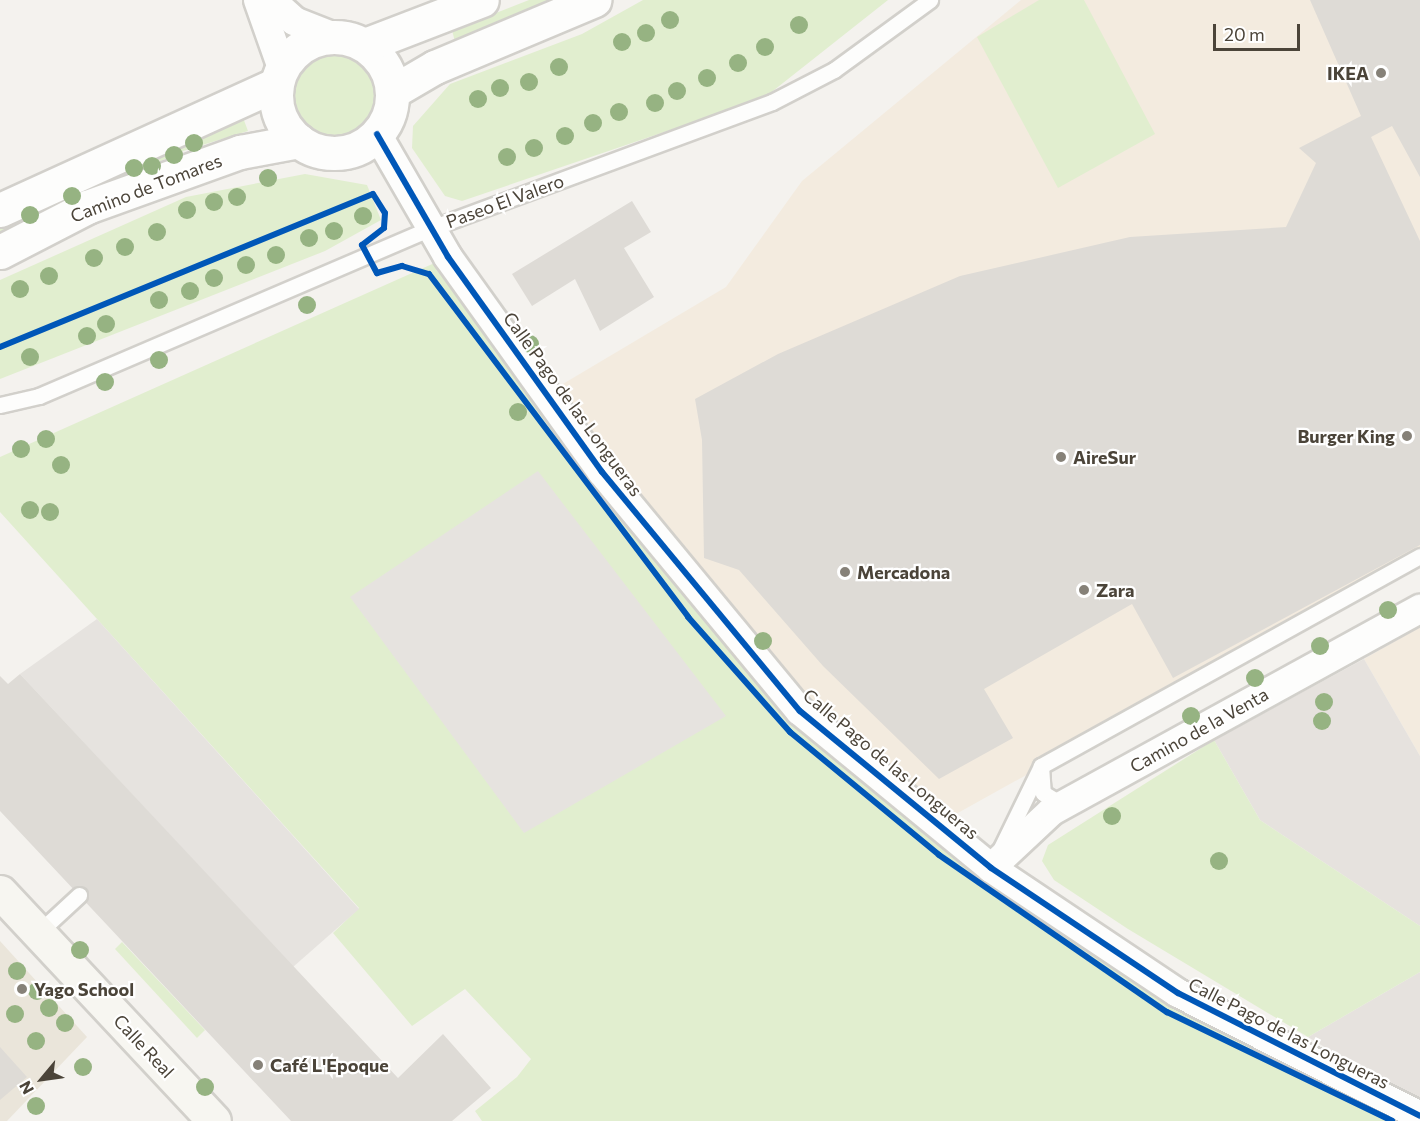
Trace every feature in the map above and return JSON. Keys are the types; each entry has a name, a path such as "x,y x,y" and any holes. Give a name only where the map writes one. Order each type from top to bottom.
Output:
{"main road":[{"name":"Calle Real","path":"0,892 214,1121"}],"street":[{"path":"258,0 279,76 279,116 298,141 331,153 348,152 377,134 386,121 392,92 379,58 365,45 332,36 294,21 271,0"},
{"path":"365,45 482,0"},
{"path":"392,92 435,67 594,0"},
{"path":"0,210 279,76 303,45 332,36"},
{"name":"Calle Pago de las Longueras","path":"377,134 434,227 448,257 602,472 800,711 991,868 1178,993 1420,1116"},
{"name":"Camino de Tomares","path":"0,252 87,207 240,153 298,141"},
{"name":"Camino de la Venta","path":"991,868 1063,805 1420,609"}],"lane":[{"name":"Paseo El Valero","path":"0,405 39,396 434,227 771,102 834,70 930,0"},
{"path":"991,868 1041,766 1420,556"},
{"path":"1041,766 1043,793 1063,805"},
{"path":"38,933 79,895"}],"shaded area":[{"path":"1021,0 1420,0 1420,556 938,824 800,711 546,394 726,287 802,181"},
{"path":"538,471 726,716 524,833 350,597"},
{"path":"97,619 359,909 293,967 20,674"},
{"path":"1420,627 1420,756 1364,659"},
{"path":"1364,659 1420,756 1420,926 1260,820 1214,740"},
{"name":"Yago School","path":"0,941 87,1037 7,1121 0,1121"},
{"path":"1420,972 1420,1105 1308,1037"}],"green space":[{"path":"529,0 557,0 455,42 452,30"},
{"path":"643,0 888,0 764,98 462,201 445,196 412,148 413,126 450,84 582,34"},
{"path":"1039,0 1084,0 1155,134 1058,188 977,37"},
{"path":"333,52 357,59 369,71 376,95 369,119 357,131 333,138 309,131 297,119 290,95 297,71 309,59"},
{"path":"242,115 248,131 183,151 0,234 0,219"},
{"path":"305,174 367,185 381,220 325,251 0,379 0,280 186,197"},
{"path":"448,257 800,711 991,868 1420,1121 482,1121 475,1111 517,1077 531,1059 465,989 412,1026 333,933 359,908 0,512 0,457"},
{"path":"1214,740 1260,820 1420,926 1420,972 1308,1037 1128,929 1054,880 1042,861 1048,845"},
{"path":"122,942 205,1030 197,1038 115,949"}],"building":[{"name":"AireSur","path":"1310,0 1420,0 1420,177 1392,126 1371,137 1420,241 1420,545 1173,678 1132,604 984,689 1013,738 939,779 823,666 739,570 704,558 702,440 695,399 778,354 960,276 1130,237 1286,227 1316,163 1299,148 1361,116"},
{"path":"632,201 651,232 624,248 654,297 600,331 575,279 532,306 512,274"},
{"path":"20,674 398,1078 443,1034 491,1088 452,1121 291,1121 0,811 0,676 8,684"},
{"path":"0,1047 27,1077 0,1100"}],"cycle path":[{"path":"377,134 448,257 602,472 800,711 991,868 1178,993 1420,1116"},
{"path":"0,347 373,194 385,213 384,228 362,245 377,273 402,266 429,274 688,617 790,732 939,855 1167,1012 1392,1121"}],"place":[{"name":"IKEA","path":"1381,73"},
{"name":"Burger King","path":"1407,436"},
{"name":"AireSur","path":"1061,457"},
{"name":"Mercadona","path":"845,572"},
{"name":"Zara","path":"1084,590"},
{"name":"Yago School","path":"22,989"},
{"name":"Café L'Epoque","path":"258,1065"}]}
